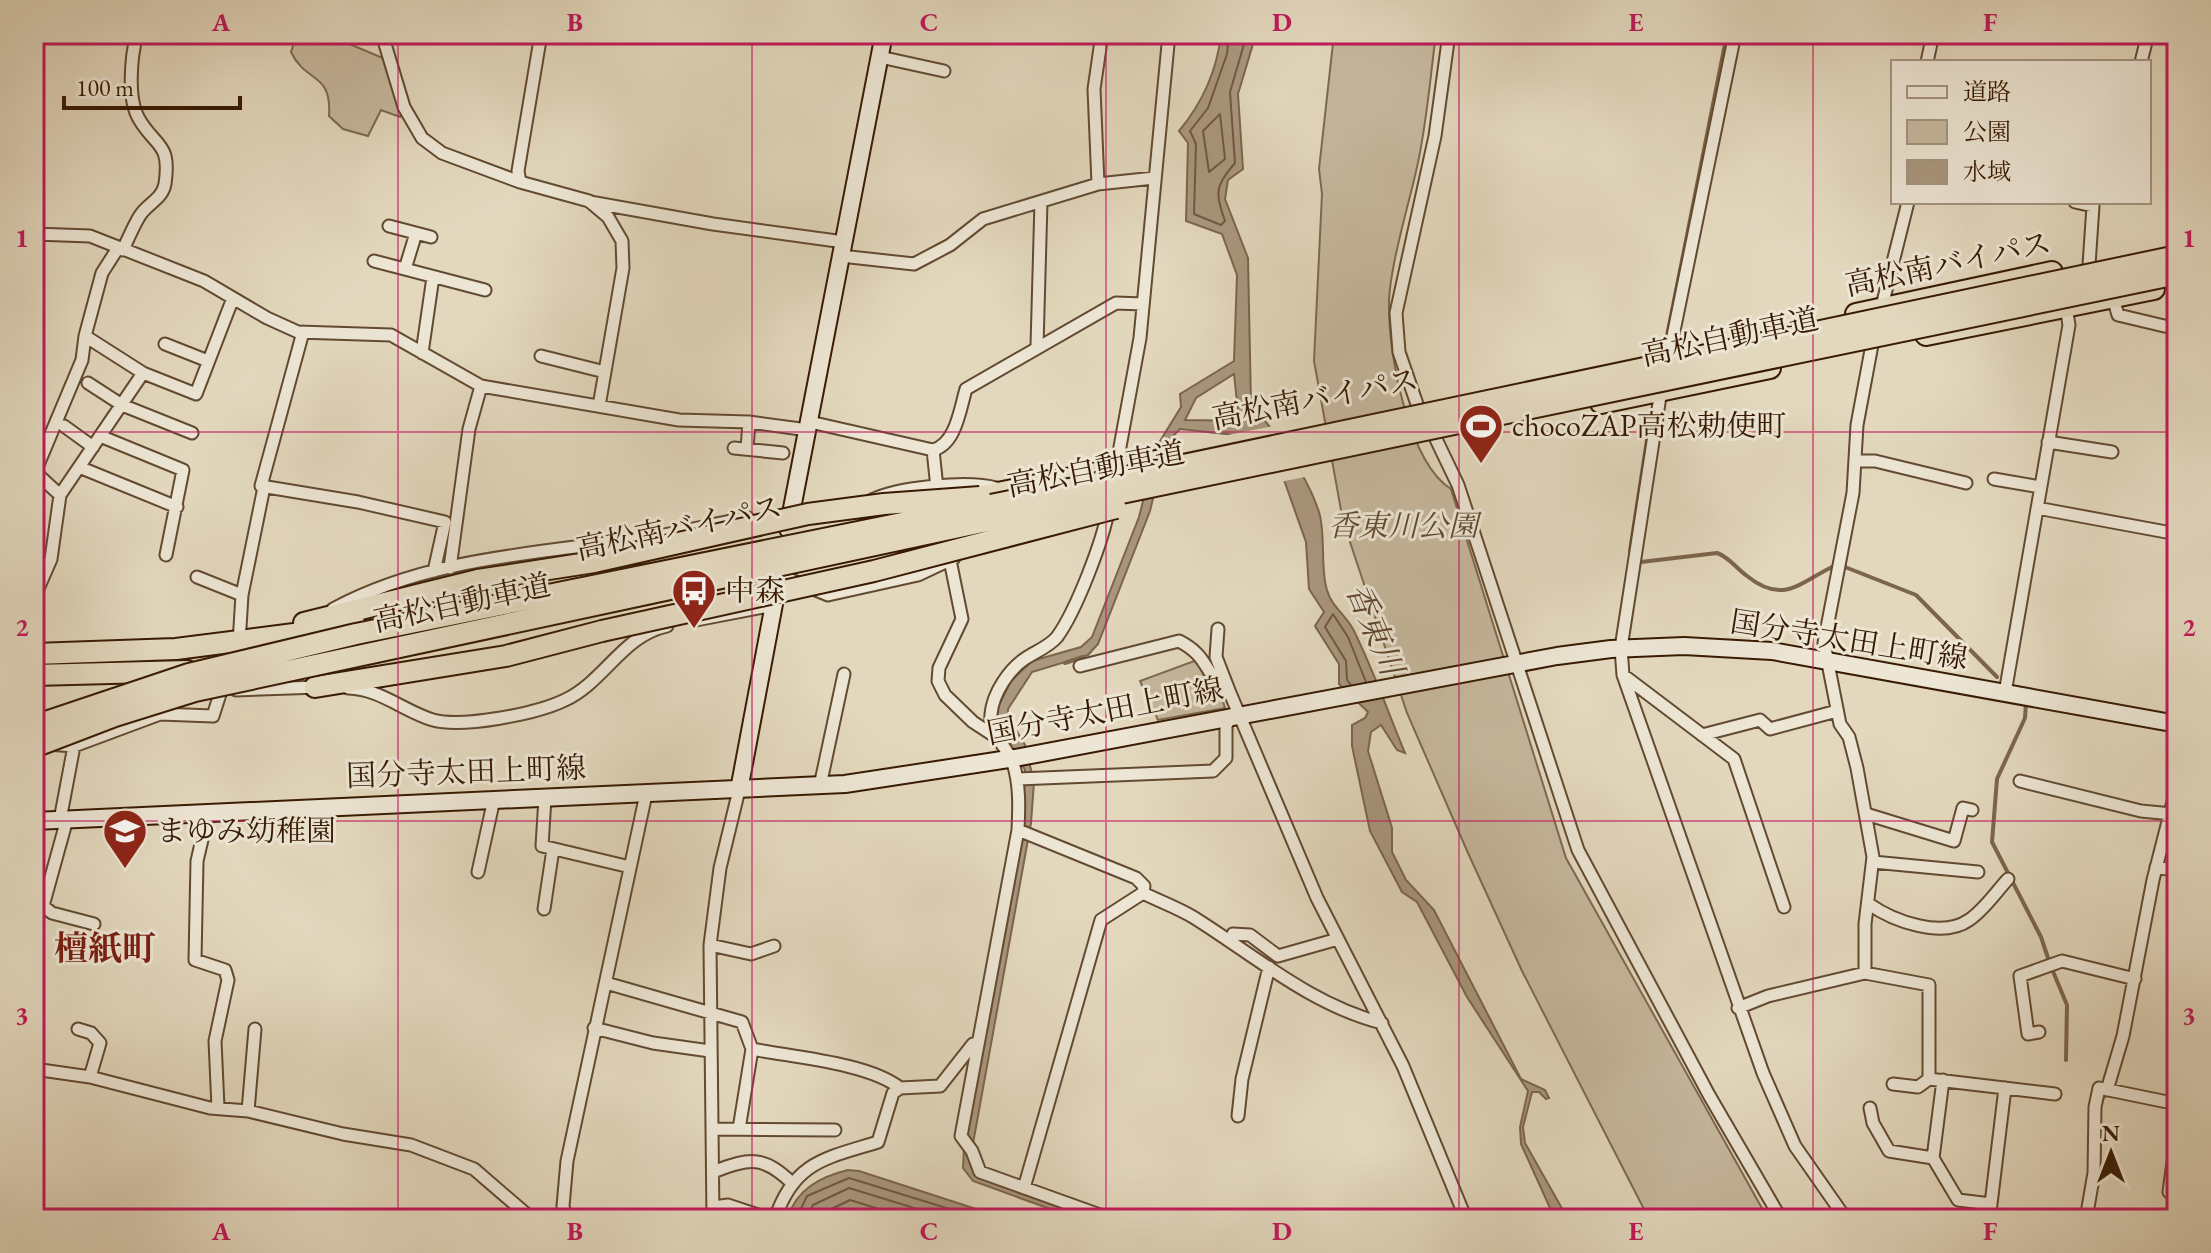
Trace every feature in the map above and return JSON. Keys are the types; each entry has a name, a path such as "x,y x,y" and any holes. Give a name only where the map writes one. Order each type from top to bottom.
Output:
{"highway":[{"name":"高松南バイパス","path":"34,654 122,653 239,643 353,626 1137,464 1416,411 2177,246"},
{"name":"高松自動車道","path":"34,726 189,674 356,634 1055,492 2177,256"},
{"name":"高松自動車道","path":"34,747 115,716 195,691 1001,518 2177,274"},
{"name":"高松南バイパス","path":"34,675 104,676 235,669 401,646 779,575 1430,436 1661,392 2177,283"},
{"path":"315,687 506,656 602,631 874,571 1166,495 1219,475"},
{"path":"239,643 315,619 478,580 594,562 808,514 884,504 1055,492"}],"main road":[{"path":"739,790 884,34"},
{"name":"国分寺太田上町線","path":"34,821 208,814 306,806 739,790 887,779 1512,665 1621,648 1737,647 1827,658 2177,724"}],"street":[{"path":"60,495 35,474 82,360 85,336 102,273 141,213 160,196 165,186 165,153 161,143 139,120 134,107 133,49 137,34"},
{"path":"382,34 404,107 422,138 442,153 520,182 589,201 914,264 950,245 983,219 1098,184 1154,178"},
{"path":"520,182 518,171 541,34"},
{"path":"1098,184 1094,89 1102,34"},
{"path":"996,737 991,716 998,691 1022,660 1056,638 1119,501 1116,469 1131,400 1143,304 1169,34"},
{"path":"1416,411 1399,352 1396,313 1435,136 1449,34"},
{"path":"1735,34 1661,392 1621,648 1623,675 1738,1008 1795,1146 1846,1219"},
{"path":"1927,60 1933,34"},
{"path":"2142,60 2148,34"},
{"path":"880,57 944,71"},
{"path":"589,201 608,217 622,241 623,268 599,406"},
{"path":"1037,346 1041,202"},
{"path":"1865,973 1873,862 1853,752 1837,711 1824,643 1857,461 1857,425 1871,347 1908,204"},
{"path":"2089,265 2094,204"},
{"path":"389,226 431,237"},
{"path":"405,269 416,233"},
{"path":"34,234 90,236 204,281 267,318 303,332 391,335 481,386 679,420 809,426 933,450 942,447 951,434 966,389 1116,303 1143,304"},
{"path":"374,261 485,290"},
{"path":"422,353 433,277"},
{"path":"85,336 143,373 196,394 233,298"},
{"path":"2113,298 2118,315 2177,329"},
{"path":"2005,693 2069,325 2066,307"},
{"path":"239,643 242,595 264,487 261,486 303,332"},
{"path":"165,344 208,361"},
{"path":"541,356 605,372"},
{"path":"34,598 51,559 60,495 143,373"},
{"path":"88,383 122,405 192,433"},
{"path":"434,571 451,523 469,429 481,386"},
{"path":"747,449 749,422"},
{"path":"64,426 93,447"},
{"path":"100,436 183,470 166,555"},
{"path":"1430,436 1458,485 1512,665 1578,850 1709,1095 1781,1219"},
{"path":"2048,442 2112,452"},
{"path":"734,448 783,453"},
{"path":"933,450 937,488"},
{"path":"1857,461 1875,461 1966,483"},
{"path":"79,467 177,507"},
{"path":"1994,479 2040,487"},
{"path":"845,524 868,501 884,494 982,486 1002,492"},
{"path":"264,487 358,502 451,523"},
{"path":"2037,508 2177,534"},
{"path":"315,619 363,593 434,571 550,549 660,536 752,517 767,518 787,537"},
{"path":"779,575 828,595 918,575 1038,519"},
{"path":"450,568 451,523"},
{"path":"950,560 962,619 939,668 938,681 945,695 973,722 1019,757 1024,832 976,1039 962,1138 972,1151 980,1172 1111,1219"},
{"path":"197,577 242,595"},
{"path":"104,676 140,684 221,691 315,687 359,689 377,693 431,719 466,722 564,701 600,676 622,651 659,628 774,605"},
{"path":"1218,629 1216,657 1230,693 1338,939 1403,1066 1466,1219"},
{"path":"1080,666 1179,641 1199,651 1212,680 1230,693"},
{"path":"820,786 844,674"},
{"path":"1623,675 1734,759 1784,907"},
{"path":"34,739 52,746 74,746 160,714 213,716 221,691"},
{"path":"1702,735 1760,720 1770,729 1837,711"},
{"path":"1020,779 1213,771 1226,758 1226,726 1240,714"},
{"path":"34,924 43,906 64,820 74,746"},
{"path":"2020,781 2141,811 2172,814"},
{"path":"2107,1090 2177,786"},
{"path":"739,790 720,868 710,945 708,1011 714,1213 728,1205 773,1219 782,1197 817,1161 878,1142 883,1115 893,1093 900,1088 940,1086 976,1039"},
{"path":"566,1219 563,1206 567,1161 601,991 606,983 646,794"},
{"path":"545,798 542,846 630,867"},
{"path":"478,872 494,799"},
{"path":"1866,814 1954,841 1963,808 1972,810"},
{"path":"208,814 197,861 195,960 225,970 228,980 216,1021 218,1107"},
{"path":"1024,832 1136,878 1144,886 1143,893 1101,920 1024,1188"},
{"path":"544,909 553,849"},
{"path":"1873,862 1978,872"},
{"path":"2156,867 2177,871"},
{"path":"1869,904 1907,925 1957,926 1970,920 2008,879"},
{"path":"1143,893 1190,915 1304,991 1355,1016 1382,1023"},
{"path":"43,906 52,913 94,924"},
{"path":"1230,941 1233,934 1250,935 1278,956 1338,939"},
{"path":"710,945 751,954 774,946"},
{"path":"2039,1032 2028,1034 2020,976 2062,961 2135,979"},
{"path":"1238,1116 1242,1079 1269,967"},
{"path":"1738,1008 1768,996 1865,973 1929,985 1929,1079"},
{"path":"606,983 742,1022 752,1049 739,1129"},
{"path":"594,1028 653,1043 710,1051"},
{"path":"78,1029 91,1033 100,1043 90,1077"},
{"path":"248,1111 255,1029"},
{"path":"752,1049 861,1071 890,1080 900,1088"},
{"path":"34,1085 36,1069 90,1077 343,1134 411,1145 474,1169 532,1219"},
{"path":"1893,1084 1918,1087 1929,1079 2055,1094"},
{"path":"1943,1080 1933,1158 1958,1200 1991,1204"},
{"path":"1989,1219 2005,1088"},
{"path":"2086,1219 2094,1173 2095,1107 2099,1088 2177,1104"},
{"path":"1870,1108 1873,1123 1889,1151 1933,1158"},
{"path":"713,1129 835,1130"},
{"path":"2169,1192 2177,1132"},
{"path":"713,1172 736,1163 764,1162 773,1165 793,1184"}],"green space":[{"path":"297,34 326,34 385,59 402,111 400,117 381,110 368,136 343,129 329,116 329,102 322,84 297,62 291,52"},
{"name":"香東川公園","path":"1334,34 1436,34 1426,117 1390,290 1392,349 1404,404 1423,455 1436,475 1451,489 1566,858 1768,1219 1649,1219 1522,971 1407,713 1343,521 1314,361 1322,194 1319,169"},
{"path":"1197,660 1225,708 1158,720 1140,681"}],"water":[{"path":"1221,34 1256,34 1238,94 1243,169 1228,180 1225,199 1248,258 1251,404 1290,455 1314,498 1321,521 1325,582 1329,596 1353,629 1405,753 1397,750 1381,725 1371,732 1368,751 1392,828 1392,852 1406,880 1434,910 1521,1079 1545,1090 1549,1098 1532,1092 1523,1127 1525,1143 1568,1219 1555,1219 1521,1144 1520,1127 1528,1091 1467,997 1417,902 1402,892 1370,831 1352,746 1352,725 1365,718 1368,712 1339,684 1339,664 1315,626 1324,612 1309,589 1306,542 1284,480 1262,438 1180,429 1166,443 1150,511 1098,644 1088,655 1032,672 1008,709 1008,717 1025,745 1034,782 1031,823 970,1160 979,1176 1101,1219 1078,1219 973,1181 963,1168 965,1130 1022,834 1025,770 997,721 998,707 1011,681 1032,661 1081,647 1092,637 1139,517 1157,446 1181,407 1180,394 1234,361 1237,275 1222,234 1186,221 1188,143 1179,131 1208,86","holes":["1234,374 1238,411 1251,421 1185,420 1196,398"]},
{"path":"848,1170 1007,1219 787,1219 796,1200 810,1186"}],"pier":[{"path":"1273,426 1305,477 1280,482 1259,442 1218,437"}],"waterway":[{"path":"1667,336 1727,34"},
{"path":"1630,551 1651,414"},
{"path":"1641,562 1717,553 1760,585 1781,590 1801,584 1834,566"},
{"path":"1845,567 1916,595 1997,677"},
{"path":"1065,663 1083,657"},
{"path":"2026,703 2025,718 1997,779 1992,842 2041,937 2048,958"},
{"path":"2052,969 2067,1005 2066,1060"},
{"path":"2100,1105 2104,1095"}],"place":[{"name":"chocoZAP高松勅使町","path":"1481,465"},
{"name":"中森","path":"694,630"},
{"name":"まゆみ幼稚園","path":"125,870"}],"district":[{"name":"檀紙町","path":"105,948"}],"water label":[{"name":"香東川","path":"1375,629"}]}
